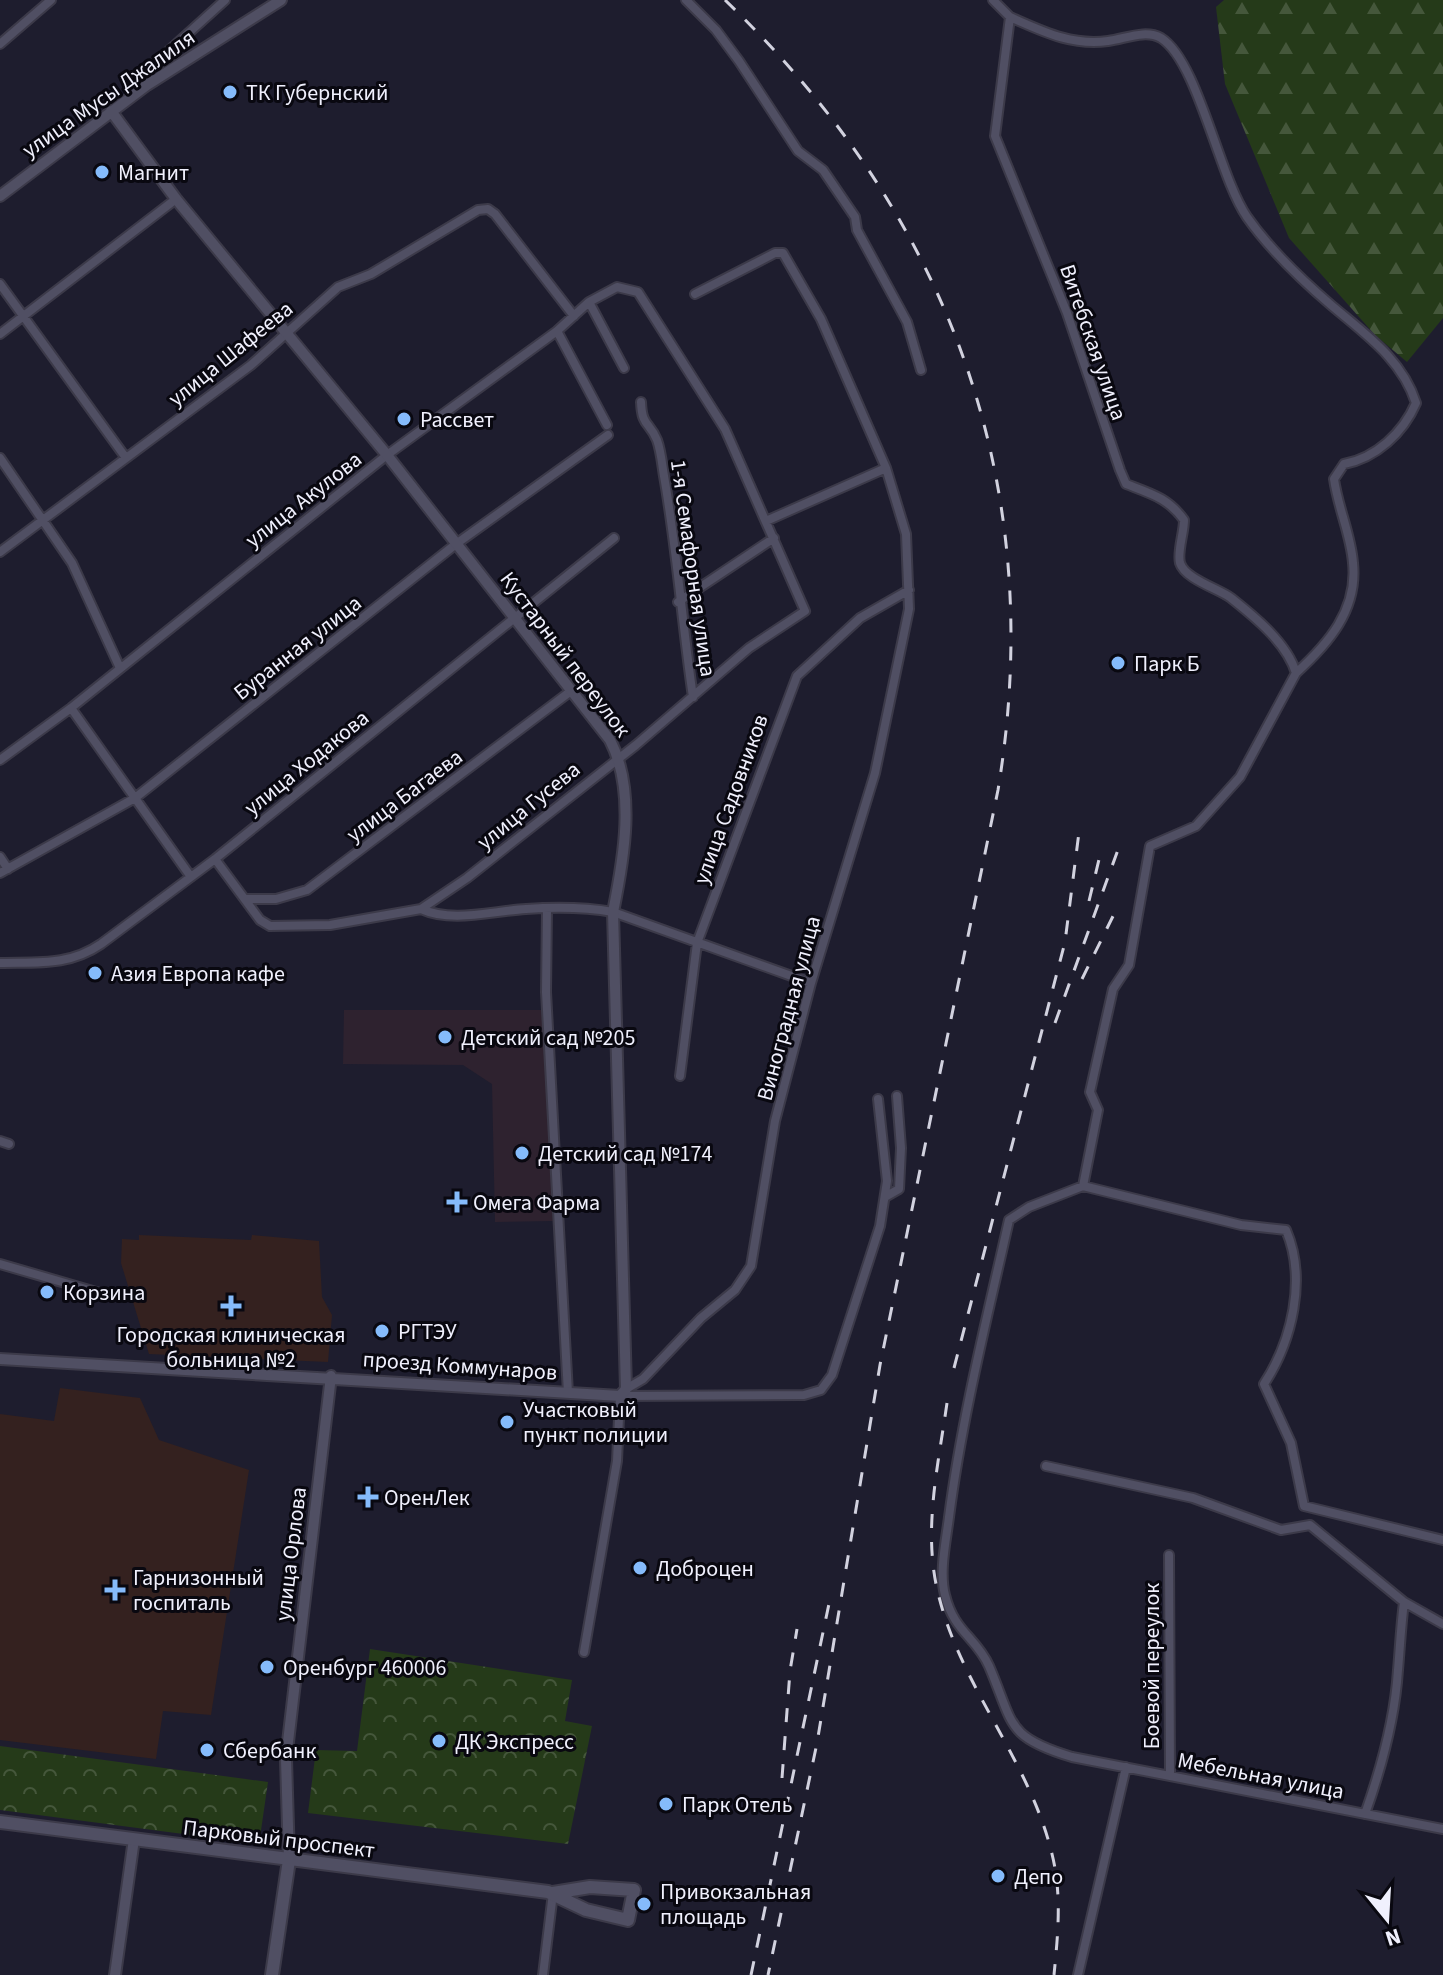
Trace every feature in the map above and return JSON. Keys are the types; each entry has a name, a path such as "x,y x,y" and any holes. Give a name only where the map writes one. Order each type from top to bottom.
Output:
{"main road":[{"name":"Парковый проспект","path":"0,1822 553,1893 590,1887 634,1890 628,1920 586,1910 553,1893"},
{"name":"улица Орлова","path":"272,1975 289,1860"}],"street":[{"path":"0,44 51,0"},
{"path":"147,85 152,66 225,0"},
{"path":"686,0 716,30 798,151 823,170 855,217 857,230 907,322 921,370"},
{"path":"993,0 1010,17 1062,39 1081,43 1147,33 1162,39 1185,70 1244,214 1261,236 1328,302 1390,355 1416,403 1410,417 1380,450 1361,461 1344,464 1334,479 1354,564 1352,594 1330,642 1296,673 1240,777 1196,826 1150,846 1129,965 1113,989 1090,1092 1098,1110 1083,1186 1241,1225 1286,1230 1296,1266 1289,1336 1264,1384 1291,1443 1310,1525 1404,1602 1443,1624"},
{"name":"улица Мусы Джалиля","path":"0,196 147,85 279,1"},
{"name":"Витебская улица","path":"1010,17 995,136 1067,313 1126,484 1158,494 1173,504 1184,520 1179,561 1183,570 1231,598 1285,650 1296,673"},
{"name":"Кустарный переулок","path":"111,111 176,199 387,455 571,691 619,758 625,828 613,912 623,1392"},
{"path":"0,334 176,199"},
{"name":"улица Шафеева","path":"0,552 251,365 338,287 371,274 478,210 488,209 495,214 574,316"},
{"name":"Виноградная улица","path":"623,1392 643,1379 701,1318 735,1290 751,1266 775,1121 811,983 875,773 909,609 906,534 886,468 821,319 783,253 775,253 695,294"},
{"path":"0,284 126,458"},
{"name":"улица Акулова","path":"0,760 71,708 387,455 557,331 589,302 617,287 638,292 725,429 766,521"},
{"path":"589,302 624,368"},
{"name":"Буранная улица","path":"4,871 135,798 456,544 608,430 557,331"},
{"name":"1-я Семафорная улица","path":"641,402 643,423 656,439 661,454 673,527 678,602 693,697"},
{"path":"0,458 72,563 120,668"},
{"path":"678,602 774,538 766,521 886,468"},
{"name":"улица Ходакова","path":"0,963 64,962 83,956 215,859 614,538"},
{"name":"улица Гусева","path":"246,899 260,920 270,926 330,925 421,909 467,878 619,758 749,648 805,611 774,538"},
{"name":"улица Садовников","path":"680,1076 697,943 797,676 860,618 909,590"},
{"name":"улица Багаева","path":"246,899 276,899 307,890 571,691"},
{"path":"71,708 191,877"},
{"path":"0,857 4,871"},
{"path":"215,859 246,899"},
{"path":"421,909 438,917 579,907 613,912 811,983"},
{"path":"547,908 546,992 566,1307 568,1393"},
{"path":"885,1197 899,1189 901,1148 897,1096"},
{"path":"878,1099 887,1181 885,1197"},
{"name":"Мебельная улица","path":"1083,1186 1029,1207 1009,1220 955,1476 944,1592 953,1622 979,1649 988,1665 1001,1706 1032,1744 1072,1757 1443,1829"},
{"name":"проезд Коммунаров","path":"0,1359 331,1376 568,1393 785,1397 821,1390 832,1375 876,1241 885,1197"},
{"path":"0,1264 103,1294"},
{"name":"улица Орлова","path":"289,1860 285,1778 288,1735 331,1376"},
{"path":"584,1652 617,1461 623,1392"},
{"path":"1046,1466 1193,1498 1281,1530 1310,1525"},
{"path":"1304,1506 1443,1540"},
{"name":"Боевой переулок","path":"1169,1555 1170,1776"},
{"path":"1365,1814 1378,1777 1399,1669 1397,1650 1404,1602"},
{"path":"1078,1975 1126,1767"},
{"path":"115,1975 134,1839"},
{"path":"543,1975 553,1893"}],"shaded area":[{"name":"Детский сад №205","path":"344,1010 544,1010 553,1221 495,1222 492,1084 463,1065 343,1064"},
{"name":"Городская клиническая больница №2","path":"139,1235 251,1240 252,1235 319,1241 322,1297 332,1315 328,1362 149,1354 121,1263 122,1239 139,1240"},
{"name":"Гарнизонный госпиталь","path":"60,1388 140,1398 159,1440 249,1470 211,1715 163,1711 156,1759 0,1740 0,1414 54,1421"}],"green space":[{"path":"1224,0 1443,0 1443,318 1407,362 1375,335 1289,238 1225,84 1216,7"},
{"path":"370,1649 572,1680 565,1721 592,1726 568,1844 308,1813 316,1750 357,1751"},
{"path":"0,1746 268,1782 259,1844 0,1810"}],"railway":[{"path":"725,0 803,83 869,171 923,263 964,360 993,462 1008,567 1010,677 998,790 880,1365 817,1743 768,1975"},
{"path":"954,1368 1065,942 1079,832"},
{"path":"1089,901 1102,847"},
{"path":"1055,1023 1119,847"},
{"path":"1082,979 1119,904"},
{"path":"947,1403 933,1500 934,1573 939,1597 963,1663 1013,1756 1042,1820 1052,1854 1058,1899 1054,1975"},
{"path":"751,1975 830,1599"},
{"path":"782,1778 790,1671 797,1629"}],"place":[{"name":"ТК Губернский","path":"230,92"},
{"name":"Магнит","path":"102,172"},
{"name":"Рассвет","path":"404,419"},
{"name":"Парк Б","path":"1118,663"},
{"name":"Азия Европа кафе","path":"95,973"},
{"name":"Детский сад №205","path":"445,1037"},
{"name":"Детский сад №174","path":"522,1153"},
{"name":"Омега Фарма","path":"457,1202"},
{"name":"Корзина","path":"47,1292"},
{"name":"Городская клиническая больница №2","path":"231,1306"},
{"name":"РГТЭУ","path":"382,1331"},
{"name":"Участковый пункт полиции","path":"507,1422"},
{"name":"ОренЛек","path":"368,1497"},
{"name":"Доброцен","path":"640,1568"},
{"name":"Гарнизонный госпиталь","path":"115,1590"},
{"name":"Оренбург 460006","path":"267,1667"},
{"name":"ДК Экспресс","path":"439,1741"},
{"name":"Сбербанк","path":"207,1750"},
{"name":"Парк Отель","path":"666,1804"},
{"name":"Депо","path":"998,1876"},
{"name":"Привокзальная площадь","path":"644,1904"}]}
